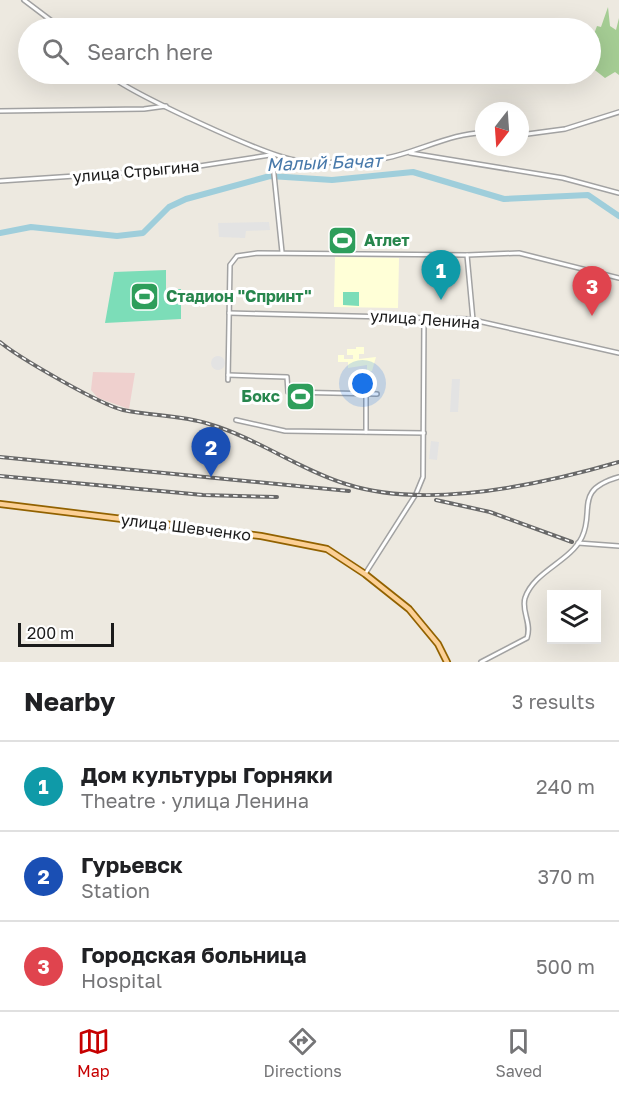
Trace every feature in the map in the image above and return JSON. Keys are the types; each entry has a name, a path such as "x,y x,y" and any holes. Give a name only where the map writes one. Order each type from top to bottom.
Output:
{"main road":[{"name":"улица Шевченко","path":"0,504 261,536 327,549 365,574 409,609 438,644 447,662"}],"street":[{"path":"24,0 48,18"},
{"path":"127,84 168,106 272,154 295,160 346,162 406,152 475,135"},
{"path":"0,111 144,109 168,106"},
{"path":"529,134 565,129 619,112"},
{"path":"406,152 430,154 563,178 619,193"},
{"path":"272,154 282,252"},
{"name":"улица Стрыгина","path":"0,181 180,169 272,154"},
{"path":"377,394 288,392 287,377 228,378 230,265 237,256 282,252 467,255 519,253 619,278"},
{"path":"467,255 472,320"},
{"name":"улица Ленина","path":"228,313 472,320 619,353"},
{"path":"365,574 416,494 423,477 424,318"},
{"path":"366,394 366,432"},
{"path":"236,420 285,431 424,433"},
{"path":"481,662 527,638 530,629 524,607 527,593 582,537 587,503 594,490 619,477"},
{"path":"576,544 619,546"}],"shaded area":[{"path":"269,222 270,230 246,231 245,238 219,237 218,223"},
{"path":"335,257 399,258 398,308 334,307"},
{"path":"356,347 364,347 364,354 359,354 359,359 376,357 372,371 367,371 367,365 348,368 348,362 338,362 338,355 344,355 344,359 353,359 353,355 347,355 347,349 356,349"},
{"path":"218,356 223,358 225,363 223,368 218,370 213,368 211,363 213,358"},
{"path":"93,372 135,373 129,409 98,398 91,390"},
{"path":"452,379 460,379 458,412 450,412"},
{"path":"431,441 439,442 437,460 429,459"}],"green space":[{"path":"608,7 610,26 616,30 619,18 619,75 615,72 605,78 601,75 601,27"},
{"name":"Стадион \"Спринт\"","path":"166,270 166,289 181,289 181,319 105,323 114,272"},
{"path":"343,292 359,292 359,306 343,305"}],"waterway":[{"name":"Малый Бачат","path":"0,233 31,227 117,236 143,233 169,207 186,199 270,176 332,180 413,172 504,199 588,195 619,216"}],"railway":[{"path":"0,342 60,380 112,406 123,410 209,424 244,437 328,478 377,491 411,495 447,495 483,491 554,479 619,462"},
{"path":"0,457 349,491"},
{"path":"0,476 203,495 277,497"},
{"path":"436,500 490,512 572,542"}],"place":[{"name":"Атлет","path":"343,240"},
{"name":"Стадион \"Спринт\"","path":"145,296"},
{"name":"Дом культуры Горняки","path":"441,300"},
{"name":"Городская больница","path":"592,316"},
{"name":"Бокс","path":"301,396"},
{"name":"Гурьевск","path":"211,477"}]}
